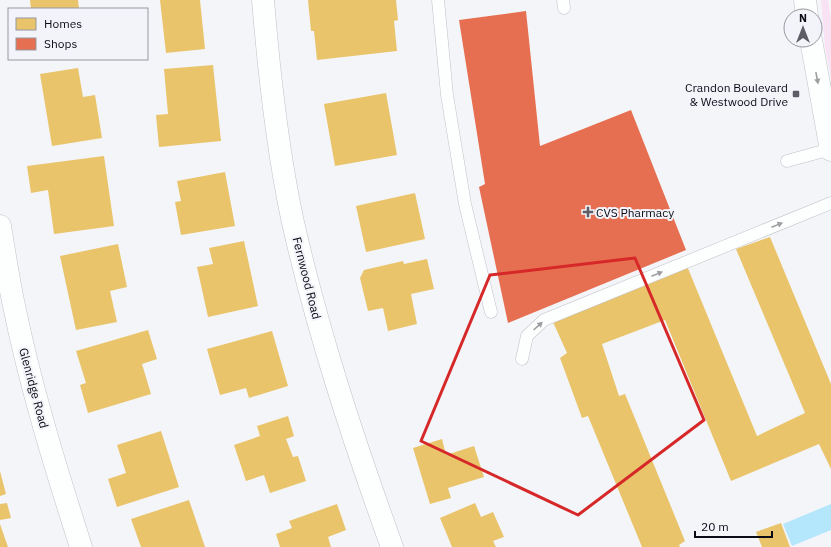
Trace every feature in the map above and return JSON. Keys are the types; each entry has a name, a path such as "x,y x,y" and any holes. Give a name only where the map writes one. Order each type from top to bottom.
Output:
{"street":[{"name":"Fernwood Road","path":"263,0 268,64 292,217 319,327 343,408 392,547"},
{"path":"812,48 831,150"},
{"name":"Glenridge Road","path":"0,226 13,301 29,371 52,455 81,547"}],"lane":[{"path":"438,0 448,94 465,204 491,312"},
{"path":"787,161 831,150"},
{"path":"522,359 527,336 544,320 831,203"}],"highlighted area":[{"path":"635,258 704,420 578,515 421,441 490,275"}],"shaded area":[{"path":"821,0 828,0 831,20 831,77 825,47 823,8 822,8"}],"water":[{"path":"831,504 831,530 792,546 783,524"}],"building: Homes":[{"path":"30,0 78,0 79,8 31,8"},
{"path":"160,0 200,0 205,49 166,53"},
{"path":"308,0 396,0 398,20 394,21 397,51 317,60 314,31 311,31"},
{"path":"213,65 221,141 159,147 156,115 168,114 164,69"},
{"path":"78,68 83,97 95,95 102,138 52,146 40,74"},
{"path":"386,93 397,155 335,166 324,104"},
{"path":"104,156 114,226 54,234 48,190 31,193 27,166"},
{"path":"225,172 235,226 181,235 175,202 181,201 177,181"},
{"path":"415,193 425,239 366,252 356,206"},
{"path":"770,237 831,384 831,469 819,444 731,481 665,320 602,344 619,396 625,394 685,541 679,545 680,547 642,547 588,416 582,418 560,358 567,353 553,322 687,266 757,436 805,413 736,249"},
{"path":"244,241 258,306 208,317 197,267 213,264 209,248"},
{"path":"118,244 127,287 110,291 117,322 76,330 60,256"},
{"path":"427,259 434,289 411,294 417,324 388,331 383,308 368,311 360,278 364,270 403,261 404,264"},
{"path":"148,330 157,359 142,364 151,394 88,413 80,385 86,383 76,351"},
{"path":"272,331 288,386 249,398 246,388 220,395 207,349"},
{"path":"288,416 294,436 286,439 293,457 298,456 306,481 270,493 264,475 246,481 234,445 260,436 257,426"},
{"path":"161,431 179,487 117,507 108,479 126,473 117,445"},
{"path":"442,439 446,455 474,446 484,477 448,488 451,498 430,504 413,448"},
{"path":"0,471 6,494 0,496"},
{"path":"189,500 205,547 141,547 131,519"},
{"path":"7,503 11,518 0,520 0,504"},
{"path":"475,503 481,517 493,512 504,537 493,541 496,547 452,547 440,518"},
{"path":"337,504 346,530 328,537 331,547 280,547 276,534 292,528 289,521"},
{"path":"781,523 790,547 762,547 756,532"},
{"path":"0,524 8,547 0,547"}],"building: Shops":[{"path":"526,11 540,146 631,110 686,250 508,323 479,187 485,184 459,20"}],"place":[{"name":"Crandon Boulevard & Westwood Drive","path":"796,94"},
{"name":"CVS Pharmacy","path":"588,212"}]}
